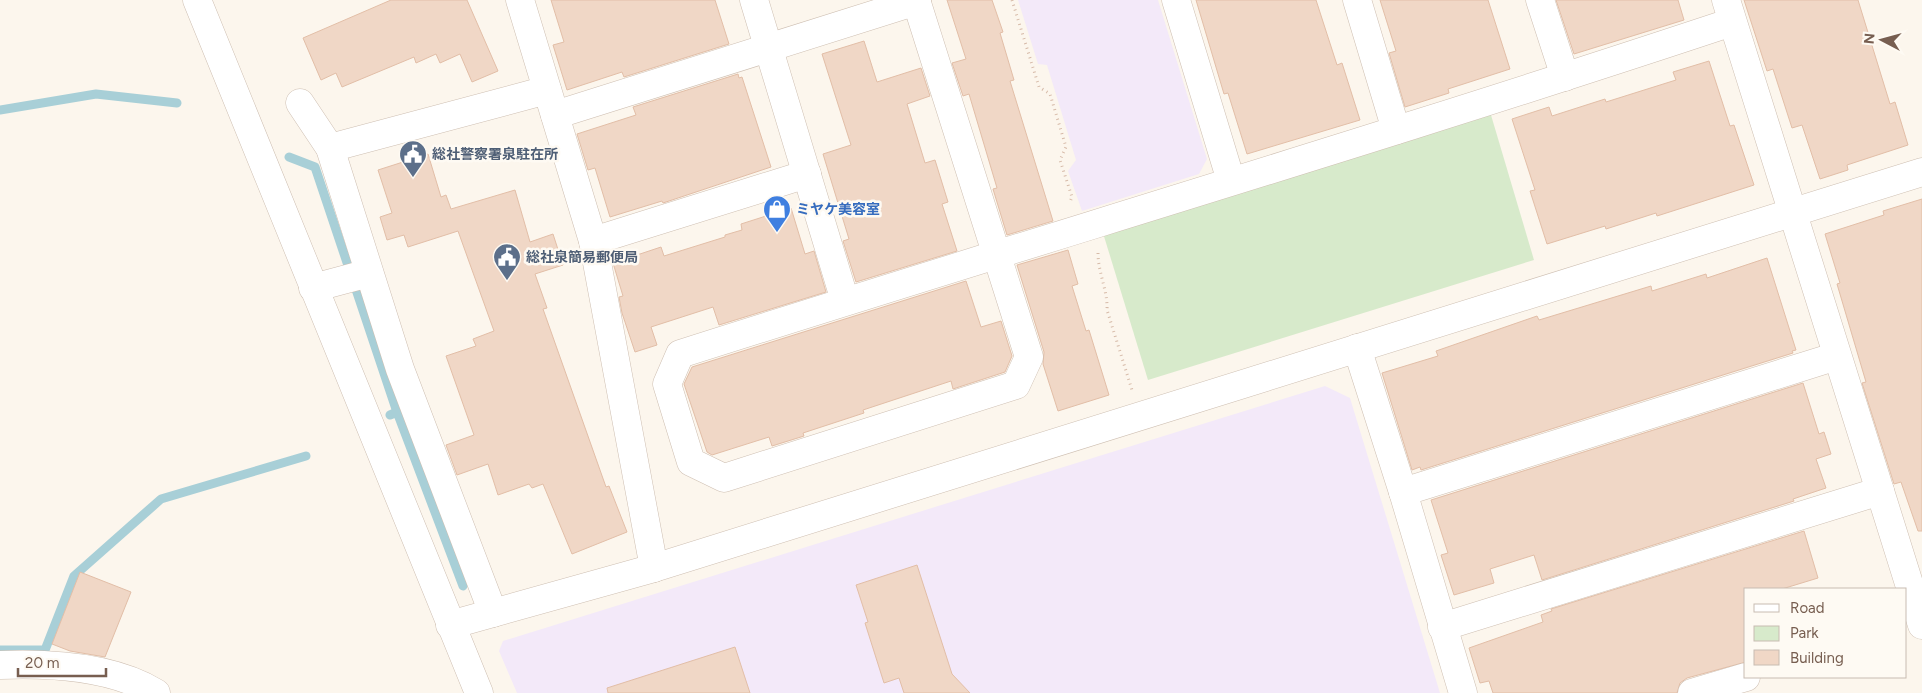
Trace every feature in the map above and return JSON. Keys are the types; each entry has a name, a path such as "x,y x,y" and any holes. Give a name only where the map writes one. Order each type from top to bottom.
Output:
{"street":[{"path":"197,0 479,693"},
{"path":"520,0 593,241 654,568"},
{"path":"754,0 845,301"},
{"path":"1176,0 1231,181"},
{"path":"1357,0 1396,130"},
{"path":"1540,0 1564,78"},
{"path":"330,148 551,103 769,48 917,1 995,254 1029,356 1016,385 724,478 691,462 667,384 680,354 995,254 1564,78 1729,11 1922,625 1907,629"},
{"path":"300,103 330,148 357,276 400,369 493,613"},
{"path":"450,625 654,568 1922,172"},
{"path":"593,241 807,174"},
{"path":"313,288 357,276"},
{"path":"1356,348 1403,492 1463,693"},
{"path":"1403,492 1838,356"},
{"path":"1442,627 1880,491"},
{"path":"0,666 42,666 109,673 140,683 156,693"},
{"path":"1692,693 1744,678"}],"path":[{"path":"1012,0 1039,87 1050,94 1066,147 1060,160 1072,196 1070,205 1098,253 1098,264 1108,300 1107,310 1134,397"}],"shaded area":[{"path":"1018,0 1158,0 1207,159 1199,174 1082,211 1068,171 1076,160 1047,65 1038,64"},
{"path":"1325,386 1350,398 1440,693 517,693 499,651 503,641"}],"green space":[{"path":"1491,115 1534,260 1148,380 1103,233"}],"building":[{"path":"391,0 467,0 498,71 472,82 460,54 440,63 436,54 416,63 414,57 342,87 336,73 321,80 303,38"},
{"path":"551,0 715,0 729,44 624,77 622,72 567,90 553,45 564,42"},
{"path":"947,0 992,0 1003,32 1000,33 1014,80 1010,81 1053,221 1007,235 993,189 997,188 969,94 963,96 952,63 966,59"},
{"path":"1196,0 1316,0 1337,65 1342,63 1360,120 1247,154 1228,93 1224,94"},
{"path":"1380,0 1488,0 1510,69 1448,89 1449,93 1405,107 1389,53 1396,51"},
{"path":"1556,0 1678,0 1684,20 1574,54"},
{"path":"1744,0 1858,0 1890,104 1895,102 1908,145 1847,165 1848,170 1820,179 1802,125 1792,128 1773,69 1767,71"},
{"path":"864,41 877,82 921,68 930,96 907,104 925,163 935,160 948,202 942,204 957,251 856,282 843,241 849,239 823,154 851,145 822,54"},
{"path":"1709,61 1730,126 1734,125 1754,185 1657,216 1656,213 1606,229 1605,226 1547,244 1530,191 1535,190 1512,119 1549,107 1552,116 1605,99 1606,102 1676,80 1673,72"},
{"path":"738,74 739,78 742,77 771,167 663,203 662,201 610,217 595,168 588,170 577,134 636,115 633,107"},
{"path":"428,154 441,197 446,195 451,209 515,190 530,242 553,234 563,265 535,274 547,308 543,309 606,487 609,486 627,532 572,554 543,484 532,488 529,484 498,495 488,464 457,475 446,445 474,435 446,356 476,346 473,339 494,331 458,231 408,247 404,235 387,240 380,217 392,213 378,170"},
{"path":"1922,199 1922,531 1918,531 1901,482 1894,484 1862,383 1866,382 1837,284 1840,283 1825,234 1884,215 1883,211"},
{"path":"791,208 805,254 814,251 826,292 719,325 713,307 651,327 657,345 635,352 622,313 619,297 623,296 613,263 661,247 664,256 725,237 725,235 742,230 741,224"},
{"path":"1068,250 1078,284 1072,286 1086,331 1089,330 1109,395 1058,411 1043,364 1044,352 1017,265"},
{"path":"1767,258 1796,350 1792,351 1793,353 1421,470 1420,467 1412,470 1382,373 1438,356 1436,351 1537,316 1539,320 1651,286 1652,291 1706,274 1707,278"},
{"path":"966,281 981,327 1001,321 1012,356 1005,372 953,389 951,381 863,410 864,413 803,433 804,436 772,446 769,437 712,455 707,452 684,384 692,367"},
{"path":"1803,383 1819,434 1824,432 1831,454 1816,459 1826,488 1793,499 1794,501 1542,580 1534,555 1490,569 1494,583 1454,595 1441,555 1448,553 1431,500"},
{"path":"1804,531 1818,578 1785,588 1744,588 1744,663 1687,678 1680,683 1677,693 1493,693 1489,681 1480,683 1469,648 1543,622 1541,615 1552,611 1551,609"},
{"path":"917,565 952,674 970,693 904,693 899,678 884,683 865,623 868,622 856,585"},
{"path":"80,572 131,592 105,657 70,651 52,644"},
{"path":"735,647 750,693 608,693 607,688"}],"waterway":[{"path":"0,110 96,94 177,103"},
{"path":"289,157 315,167 397,412"},
{"path":"390,415 397,412 463,586"},
{"path":"0,650 45,650 74,576 161,499 306,456"}],"place":[{"name":"総社警察署泉駐在所","path":"413,178"},
{"name":"ミヤケ美容室","path":"777,233"},
{"name":"総社泉簡易郵便局","path":"507,281"}]}
